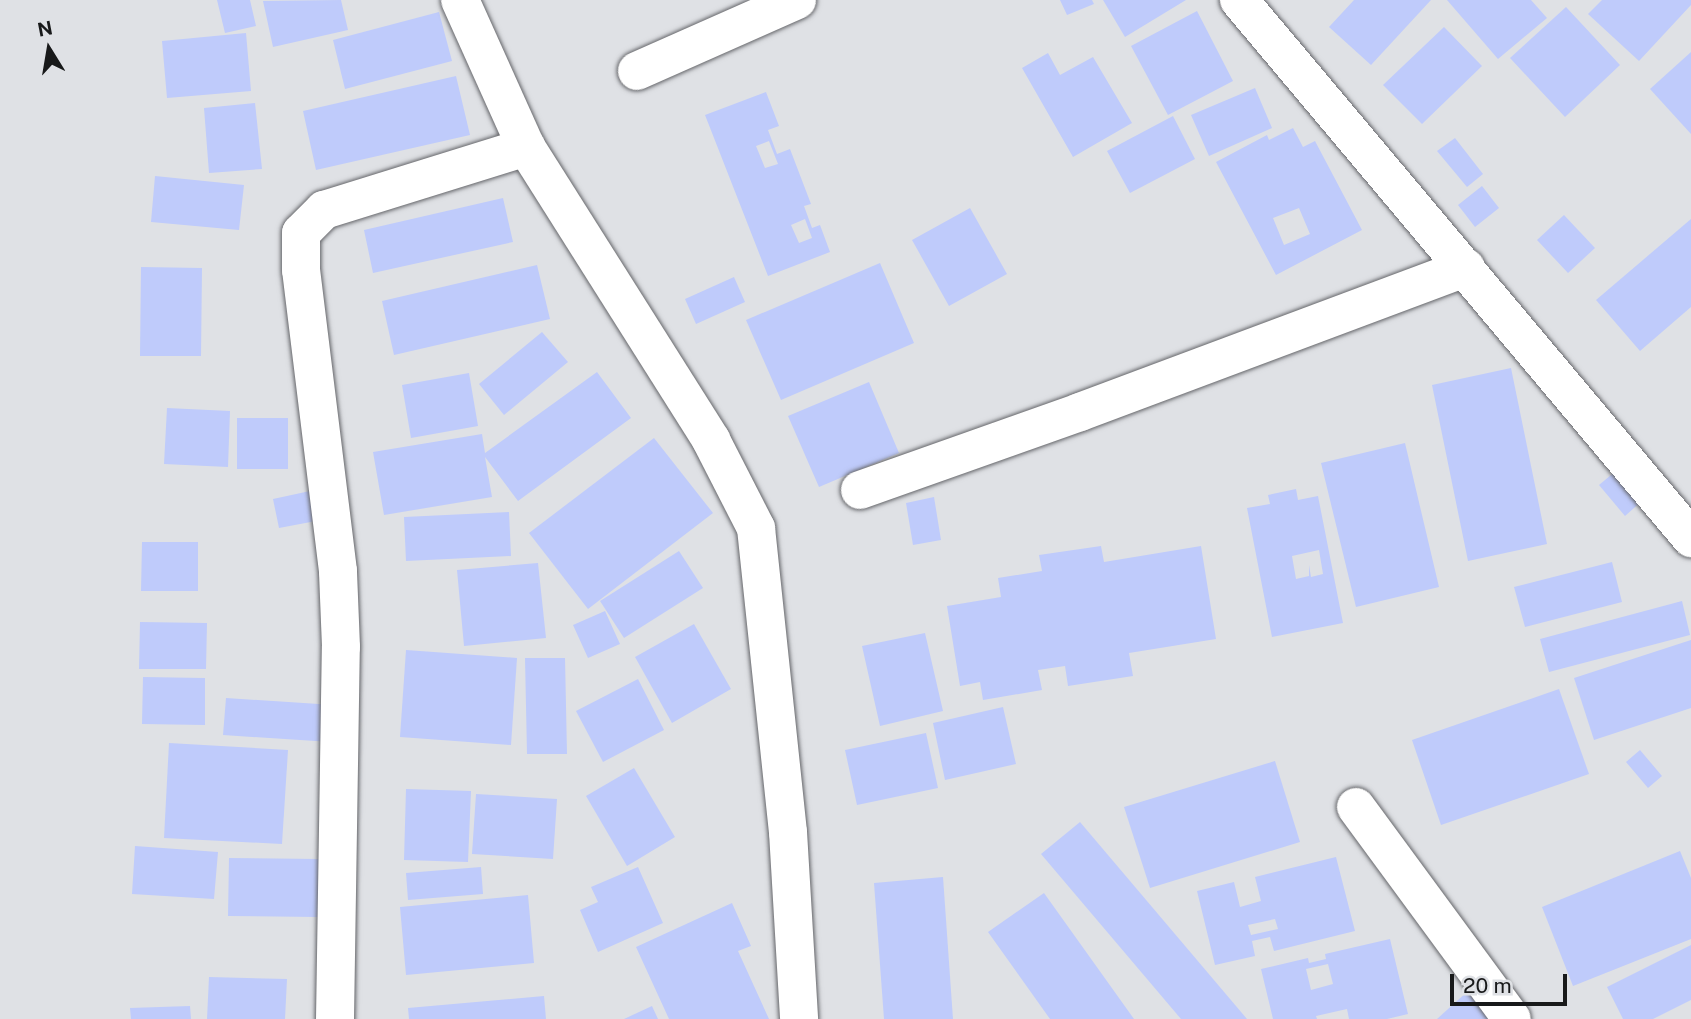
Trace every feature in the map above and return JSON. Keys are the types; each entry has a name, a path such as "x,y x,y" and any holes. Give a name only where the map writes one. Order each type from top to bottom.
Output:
{"street":[{"path":"460,0 526,147 711,440 756,528 788,832 799,1019"},
{"path":"637,71 797,0"},
{"path":"1239,0 1691,538"},
{"path":"335,1019 341,647 338,571 301,270 301,233 324,210 526,147"},
{"path":"860,490 1080,412 1466,268"},
{"path":"1356,807 1512,1019"}],"building":[{"path":"217,0 250,0 256,26 225,33"},
{"path":"341,0 348,30 273,47 263,1"},
{"path":"1060,0 1092,0 1094,4 1067,15"},
{"path":"1103,0 1186,0 1125,37"},
{"path":"1354,0 1431,0 1371,65 1329,27"},
{"path":"1447,0 1531,0 1547,18 1498,59"},
{"path":"1602,0 1691,0 1691,5 1639,61 1588,14"},
{"path":"1566,7 1620,65 1565,117 1510,58"},
{"path":"1197,11 1233,81 1168,115 1131,46"},
{"path":"439,12 452,61 345,89 333,40"},
{"path":"1444,27 1482,66 1422,124 1383,85"},
{"path":"246,33 251,91 167,98 162,41"},
{"path":"1691,52 1691,134 1650,89"},
{"path":"1048,53 1060,75 1093,57 1132,123 1073,157 1022,68"},
{"path":"456,76 470,135 316,170 303,111"},
{"path":"1255,88 1272,128 1209,156 1191,115"},
{"path":"766,92 779,126 768,130 777,154 790,149 811,204 804,206 812,228 820,225 830,252 768,276 705,115","holes":["769,141 778,164 765,168 756,146","805,219 812,238 799,243 791,225"]},
{"path":"255,103 262,169 209,173 204,108"},
{"path":"1173,116 1195,159 1130,193 1107,151"},
{"path":"1293,128 1303,147 1315,141 1362,230 1276,275 1216,162 1267,135 1269,140","holes":["1299,208 1310,234 1284,245 1273,218"]},
{"path":"1455,138 1483,174 1467,187 1437,151"},
{"path":"155,176 244,185 239,230 151,222"},
{"path":"1482,186 1499,208 1475,227 1458,205"},
{"path":"503,198 513,242 373,273 364,230"},
{"path":"970,208 1007,274 949,306 912,240"},
{"path":"1564,215 1595,248 1568,273 1537,240"},
{"path":"1691,219 1691,307 1640,351 1596,300"},
{"path":"880,263 914,343 781,400 746,320"},
{"path":"537,265 550,319 394,355 382,301"},
{"path":"141,267 202,268 201,356 140,356"},
{"path":"734,277 745,302 696,324 685,299"},
{"path":"542,332 568,362 504,415 479,384"},
{"path":"1511,368 1547,544 1468,561 1432,385"},
{"path":"597,372 631,418 518,501 485,457 492,497 384,515 373,452 482,434 485,453"},
{"path":"469,373 478,426 411,438 402,385"},
{"path":"869,382 899,453 819,487 788,416"},
{"path":"167,408 230,411 228,467 164,464"},
{"path":"237,418 288,418 288,469 237,469"},
{"path":"654,438 713,513 588,609 529,533"},
{"path":"1405,443 1439,587 1356,607 1321,463"},
{"path":"1617,470 1643,500 1625,516 1599,485"},
{"path":"1296,489 1298,500 1318,496 1343,623 1272,637 1247,508 1270,504 1268,495","holes":["1319,550 1323,574 1311,577 1309,565 1309,576 1296,579 1292,556"]},
{"path":"310,491 316,521 279,528 273,499"},
{"path":"934,497 941,540 913,545 906,503"},
{"path":"509,512 511,556 406,561 404,517"},
{"path":"142,542 198,542 198,591 141,591"},
{"path":"1101,546 1104,562 1201,546 1216,639 1129,653 1133,676 1068,686 1065,666 1038,670 1042,690 983,700 980,682 960,686 947,606 1001,597 998,578 1042,571 1039,555"},
{"path":"679,551 703,588 624,638 600,601"},
{"path":"1612,562 1622,602 1525,627 1514,587"},
{"path":"538,563 546,638 464,646 457,570"},
{"path":"1682,601 1690,635 1549,672 1540,639"},
{"path":"605,611 620,644 588,658 573,625"},
{"path":"140,622 207,623 206,669 139,669"},
{"path":"694,624 731,689 672,723 635,657"},
{"path":"925,633 943,711 880,726 862,646"},
{"path":"1691,640 1691,708 1594,740 1574,678"},
{"path":"406,650 517,658 511,745 400,737"},
{"path":"525,658 565,658 567,754 527,754"},
{"path":"143,677 205,678 205,725 142,724"},
{"path":"638,679 664,730 603,762 576,711"},
{"path":"1559,689 1589,774 1441,825 1412,740"},
{"path":"226,698 334,705 331,742 223,735"},
{"path":"1003,707 1016,764 945,780 933,723"},
{"path":"926,733 938,788 857,805 845,750"},
{"path":"169,743 288,750 282,844 164,838"},
{"path":"1640,750 1662,776 1648,788 1626,762"},
{"path":"1275,761 1300,842 1150,888 1124,807"},
{"path":"634,768 675,837 627,866 586,796"},
{"path":"406,789 471,791 468,862 404,860"},
{"path":"476,794 557,799 553,859 472,854"},
{"path":"1080,822 1247,1019 1181,1019 1041,854"},
{"path":"135,846 218,852 214,899 132,894"},
{"path":"1680,851 1691,878 1691,939 1573,986 1542,907"},
{"path":"1336,857 1355,931 1274,951 1270,937 1252,941 1255,956 1215,965 1197,891 1234,882 1240,907 1261,901 1255,877","holes":["1275,919 1278,929 1251,935 1248,925"]},
{"path":"229,858 319,859 318,917 228,916"},
{"path":"481,867 483,894 408,900 406,873"},
{"path":"638,867 663,923 598,952 580,910 598,902 591,887"},
{"path":"943,877 953,1019 884,1019 874,883"},
{"path":"1044,893 1134,1019 1050,1019 988,932"},
{"path":"528,895 534,963 406,975 400,907"},
{"path":"732,903 751,946 738,951 769,1019 669,1019 636,947"},
{"path":"1390,939 1408,1014 1387,1019 1349,1019 1347,1009 1316,1016 1317,1019 1273,1019 1261,969 1308,958 1309,963 1326,959 1325,954","holes":["1328,964 1333,984 1311,990 1306,969"]},
{"path":"1691,945 1691,1000 1653,1019 1623,1019 1607,987"},
{"path":"209,977 287,979 285,1019 207,1019"},
{"path":"1468,991 1493,1019 1437,1019"},
{"path":"544,996 546,1019 409,1019 408,1008"},
{"path":"190,1006 191,1019 131,1019 130,1008"},
{"path":"652,1006 658,1019 624,1019"}]}
